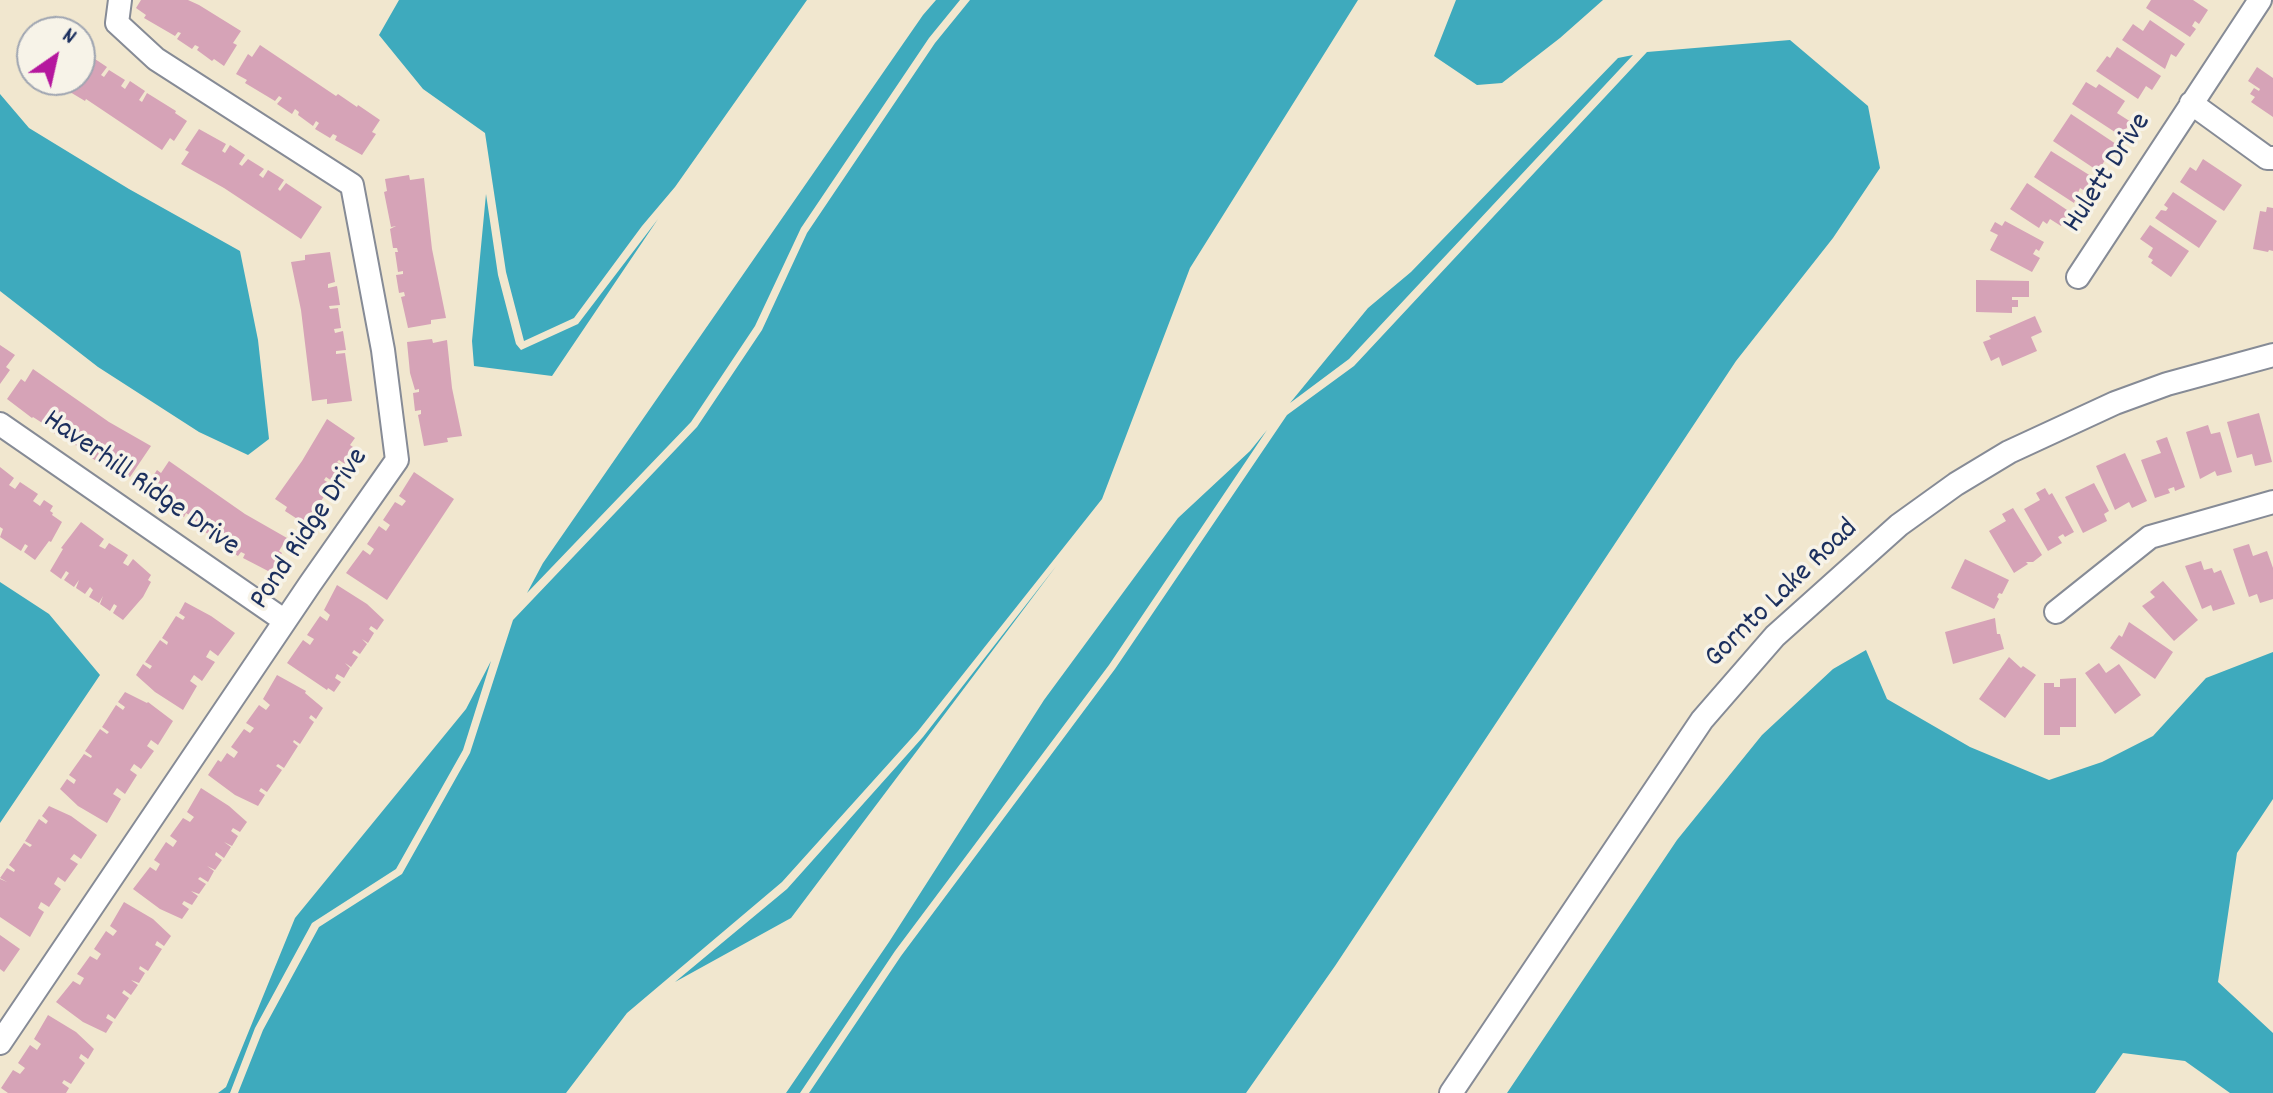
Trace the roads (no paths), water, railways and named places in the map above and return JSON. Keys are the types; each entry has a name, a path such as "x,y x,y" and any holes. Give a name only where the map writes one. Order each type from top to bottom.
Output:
{"street":[{"name":"Pond Ridge Drive","path":"0,1043 397,460 383,350 352,185 156,59 117,23 120,0"},
{"name":"Hulett Drive","path":"2078,277 2260,0"},
{"name":"Hulett Drive","path":"2191,103 2267,158 2273,158"},
{"name":"Gornto Lake Road","path":"1451,1093 1702,720 1775,636 1899,525 1956,484 2009,452 2141,393 2273,355"},
{"name":"Haverhill Ridge Drive","path":"0,424 285,621"},
{"path":"2056,612 2150,537 2273,502"}],"water":[{"path":"399,0 807,0 675,187 574,318 524,341 506,272 485,133 423,89 379,35"},
{"path":"936,0 960,0 929,38 801,228 755,326 691,422 527,593 543,563"},
{"path":"970,0 1358,0 1190,268 1102,499 918,731 782,882 627,1013 566,1093 238,1093 263,1030 319,927 402,874 470,753 513,620 697,427 762,330 807,233 935,43"},
{"path":"1456,0 1603,0 1502,83 1477,85 1434,56"},
{"path":"1790,40 1868,106 1880,168 1833,238 1736,361 1335,966 1246,1093 809,1093 901,956 1115,669 1287,415 1354,366 1647,52"},
{"path":"1633,55 1349,359 1290,403 1368,308 1411,272 1618,58"},
{"path":"0,94 29,128 240,251 258,340 269,439 248,455 199,432 98,367 0,291"},
{"path":"486,194 498,275 516,344 521,350 578,324 658,219 552,376 474,366 472,341"},
{"path":"1267,430 1109,665 895,951 800,1093 786,1093 889,942 1044,700 1178,518 1250,451"},
{"path":"1057,565 791,918 675,982 787,889 923,737"},
{"path":"0,582 49,614 100,675 0,823"},
{"path":"1866,650 1887,699 1970,747 2049,780 2102,762 2153,736 2206,678 2273,652 2273,799 2237,853 2218,982 2273,1033 2273,1093 2230,1093 2185,1061 2123,1053 2095,1093 1507,1093 1677,840 1762,735 1833,669"},
{"path":"491,661 463,750 396,869 312,923 255,1028 230,1093 218,1093 226,1087 295,918 466,709"}]}
